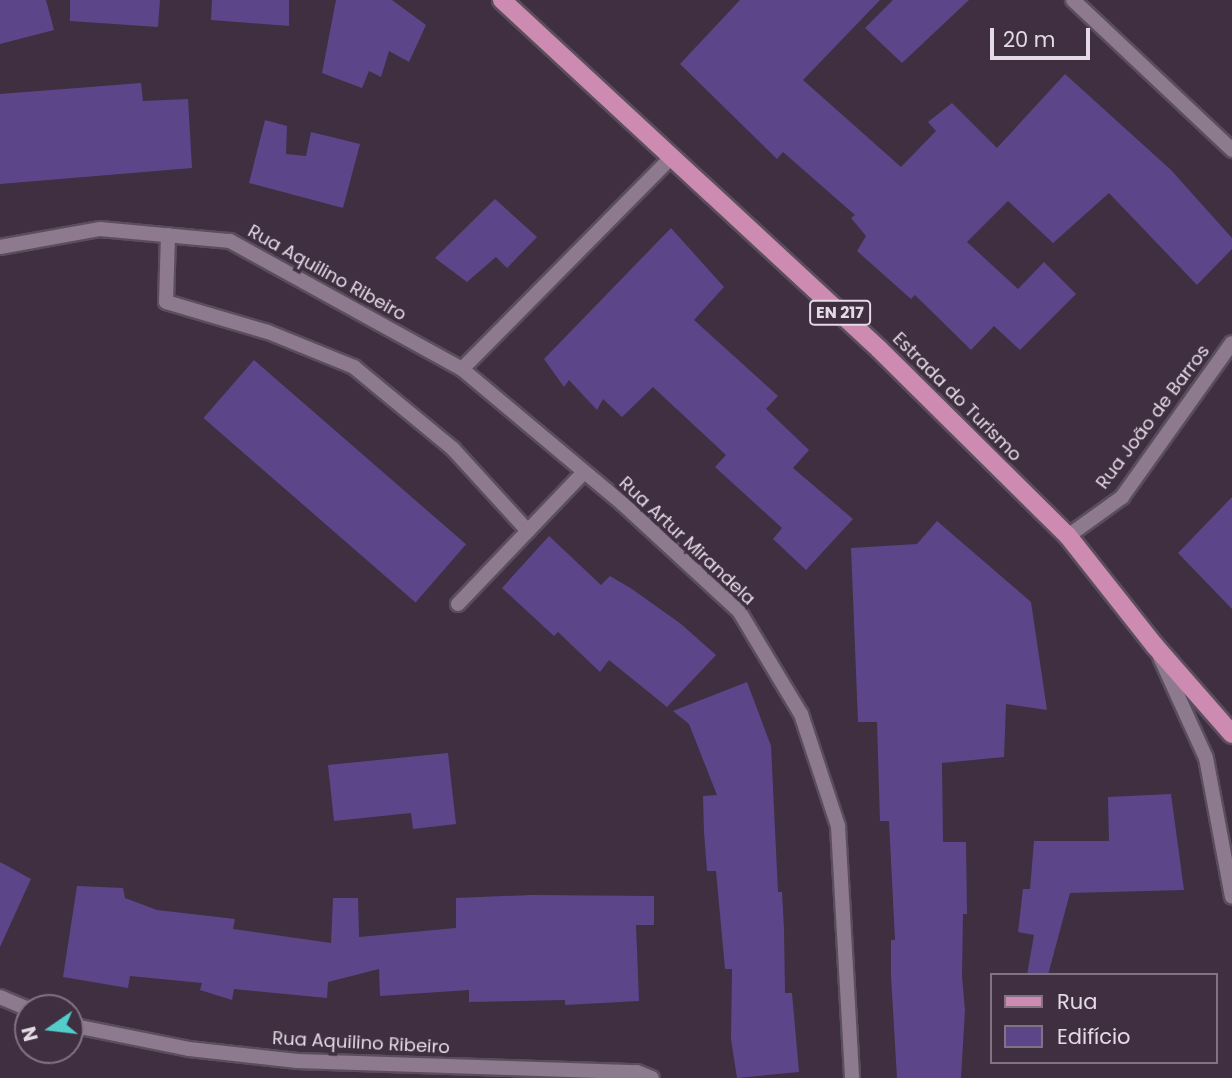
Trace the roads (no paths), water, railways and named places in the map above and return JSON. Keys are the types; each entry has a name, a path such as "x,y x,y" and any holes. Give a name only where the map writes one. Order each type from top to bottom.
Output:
{"main road":[{"name":"Estrada do Turismo","path":"511,3 879,349 1068,536 1156,646 1232,734"}],"street":[{"path":"1077,2 1232,150"},
{"path":"462,369 672,157"},
{"name":"Rua Aquilino Ribeiro","path":"0,247 100,229 230,241 462,369"},
{"path":"168,235 166,302 268,332 354,367 453,449 528,531"},
{"name":"Rua João de Barros","path":"1068,536 1122,497 1232,343"},
{"name":"Rua Artur Mirandela","path":"462,369 584,472 738,611 801,714 838,826 852,1078"},
{"path":"458,604 584,472"},
{"path":"1156,646 1206,758 1232,897"},
{"name":"Rua Aquilino Ribeiro","path":"84,1028 189,1049 298,1061 637,1072 652,1078"}]}
